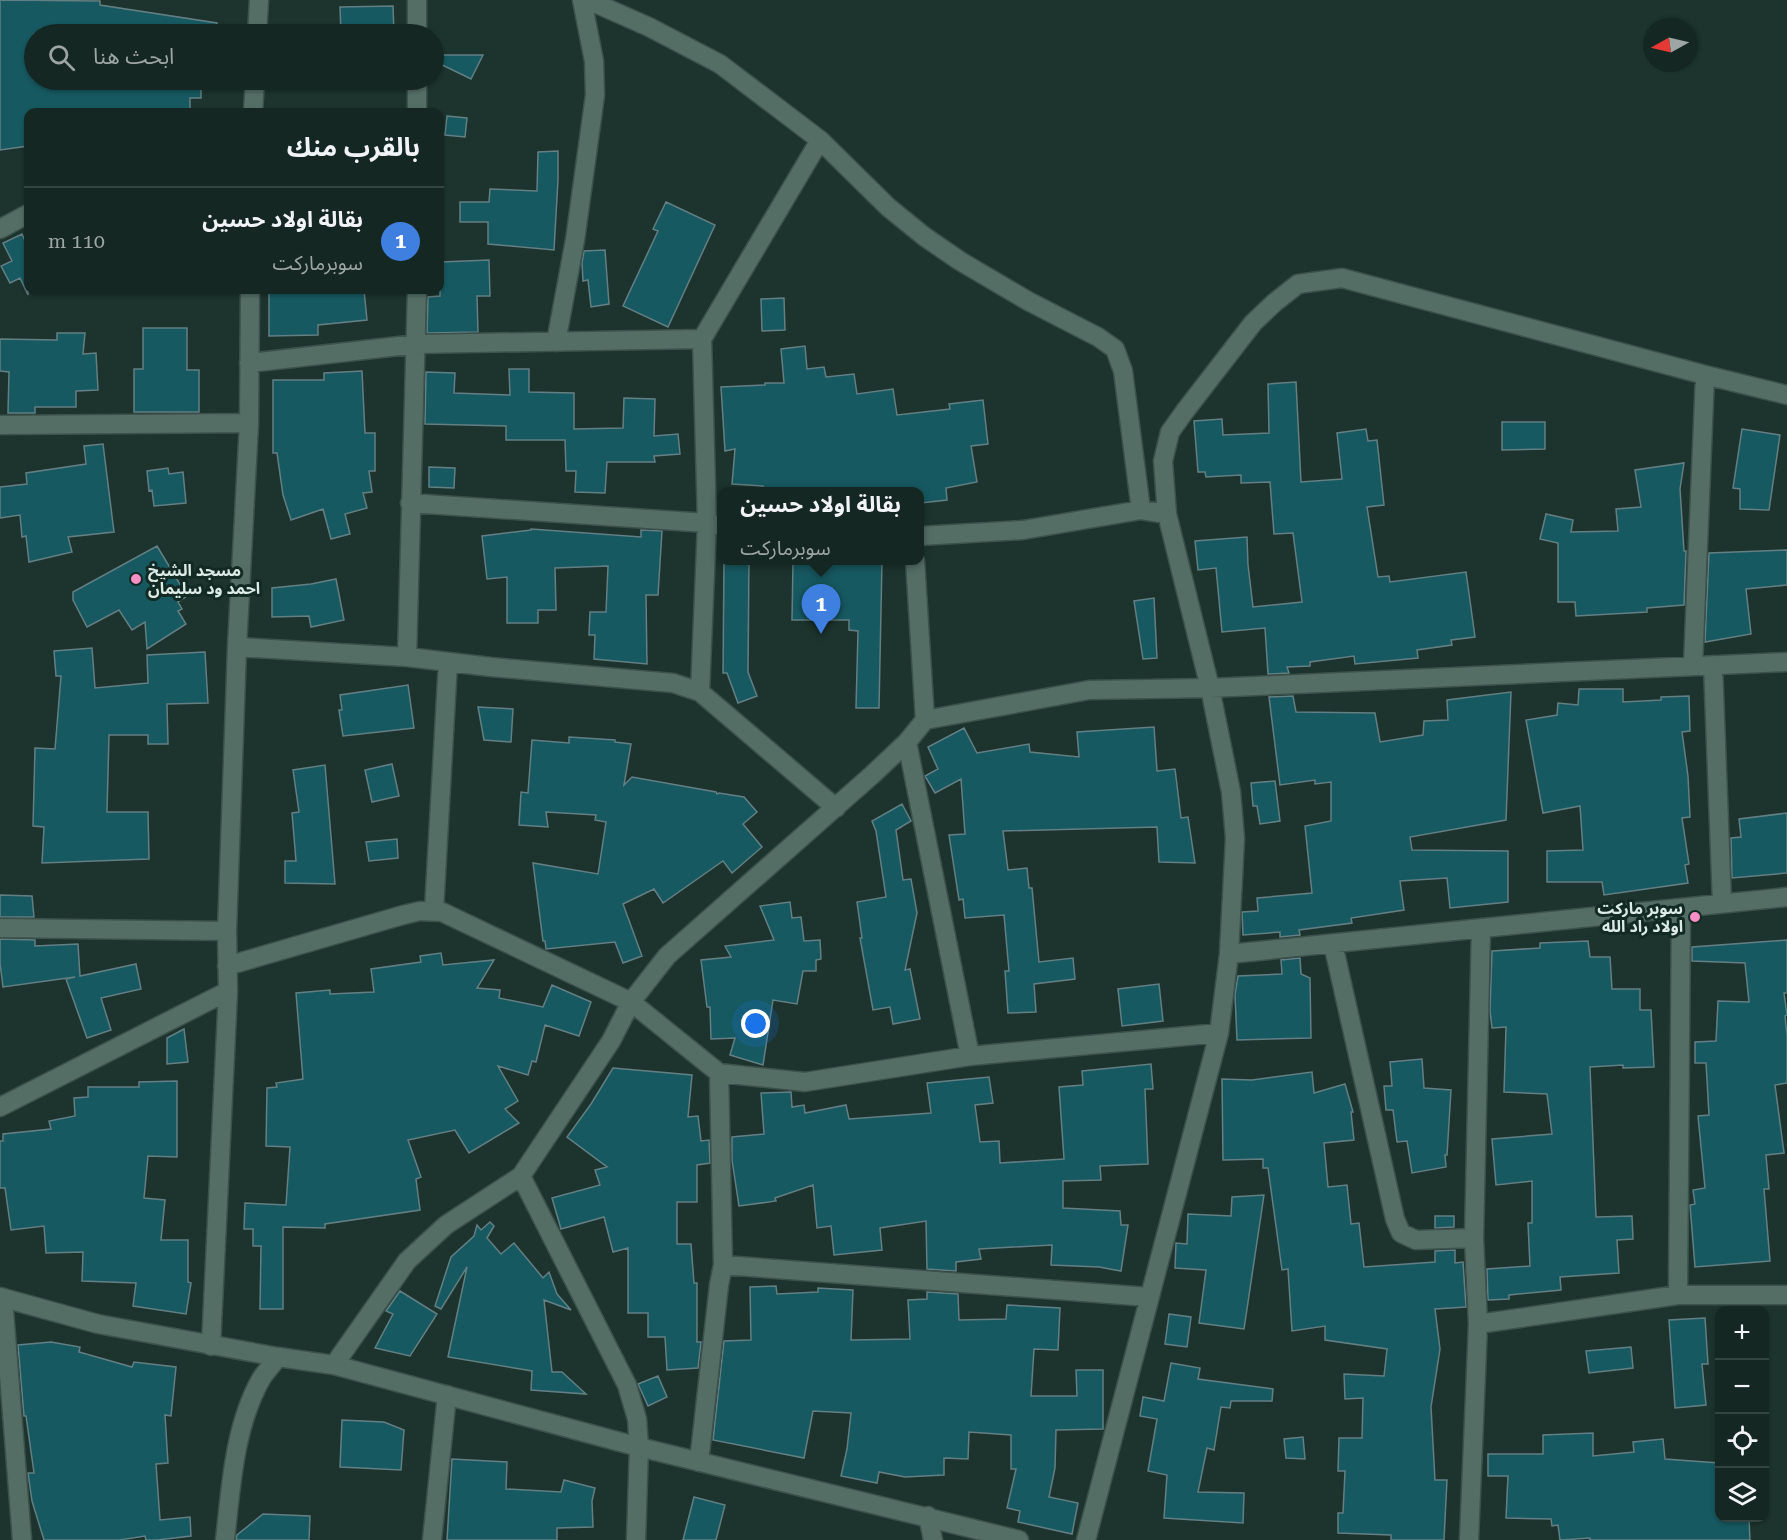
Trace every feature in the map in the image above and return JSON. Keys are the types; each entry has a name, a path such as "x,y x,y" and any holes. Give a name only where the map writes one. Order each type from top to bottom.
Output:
{"street":[{"path":"258,24 259,0"},
{"path":"417,0 417,24"},
{"path":"556,342 575,240 595,95 594,61 582,0"},
{"path":"588,0 649,27 720,64 820,140 888,207 925,237 999,284 1098,337 1115,349 1123,371 1141,510"},
{"path":"253,108 254,90"},
{"path":"417,90 417,108"},
{"path":"700,692 714,524 702,339 820,140"},
{"path":"0,229 24,216"},
{"path":"1086,1540 1219,1033 1229,954 1235,838 1231,792 1210,688 1167,514 1163,461 1170,432 1253,323 1274,303 1298,284 1342,278 1787,395"},
{"path":"211,1346 228,991 227,931 237,647 249,423 250,294"},
{"path":"407,657 417,294"},
{"path":"249,363 417,344 702,339"},
{"path":"1693,666 1705,375"},
{"path":"0,425 249,423"},
{"path":"410,503 714,524"},
{"path":"924,536 1023,530 1141,510 1167,514"},
{"path":"915,565 926,720"},
{"path":"237,647 407,657 673,682 700,692 836,808"},
{"path":"434,910 448,662"},
{"path":"334,1365 408,1261 446,1225 522,1176 611,1041 631,1002 667,956 836,808 907,742 926,720 1089,690 1210,688 1787,662"},
{"path":"1713,665 1722,903"},
{"path":"907,742 970,1056"},
{"path":"1229,954 1787,897"},
{"path":"1678,1295 1681,908"},
{"path":"227,966 403,915 434,910 631,1002 719,1073 805,1082 970,1056 1219,1033"},
{"path":"0,928 227,931"},
{"path":"1469,1540 1478,1324 1474,1238 1481,928"},
{"path":"1333,944 1395,1219 1401,1233 1416,1240 1474,1238"},
{"path":"0,1107 228,991"},
{"path":"699,1462 723,1265 719,1073"},
{"path":"522,1176 627,1385 637,1419 639,1447 636,1540"},
{"path":"723,1265 1149,1297"},
{"path":"1478,1324 1678,1295 1787,1295"},
{"path":"22,1540 8,1460 2,1298 98,1324 278,1358 334,1365 639,1447 1019,1540"},
{"path":"225,1540 234,1459 248,1406 262,1377 278,1358"},
{"path":"432,1540 447,1395"},
{"path":"928,1516 933,1540"}],"building":[{"path":"0,0 100,1 100,5 217,23 24,24 24,90 201,90 201,98 190,98 190,108 24,108 24,147 0,150"},
{"path":"393,6 394,24 341,24 340,7"},
{"path":"444,55 483,55 471,79 444,66"},
{"path":"447,116 467,118 465,137 445,135"},
{"path":"558,151 554,250 488,244 488,222 460,222 460,202 489,202 490,189 537,191 538,152"},
{"path":"666,202 715,225 668,327 623,306 658,231 653,229"},
{"path":"22,234 24,239 24,286 20,278 10,283 1,266 12,261 3,243"},
{"path":"605,250 609,304 591,307 588,280 583,281 584,251"},
{"path":"489,260 490,296 477,296 478,332 427,333 428,297 444,294 444,262"},
{"path":"269,294 364,294 367,320 318,325 318,335 269,336"},
{"path":"784,298 785,330 762,331 761,299"},
{"path":"143,328 187,328 187,370 199,370 199,412 134,412 134,369 143,369"},
{"path":"57,333 85,333 83,354 96,353 98,390 76,391 76,407 35,407 35,413 8,413 9,372 0,371 0,339 57,340"},
{"path":"805,346 807,369 824,367 826,377 854,374 857,394 893,389 897,415 950,409 949,404 983,400 988,444 971,446 977,482 946,488 947,500 924,503 924,487 763,487 732,484 735,449 725,451 721,387 784,383 781,349"},
{"path":"509,369 529,369 529,392 574,393 574,429 623,428 624,398 655,399 654,436 678,434 680,454 654,456 655,462 607,462 605,493 575,492 576,471 566,471 565,440 506,440 506,426 425,424 426,372 455,373 454,393 510,395"},
{"path":"362,371 365,433 375,433 375,471 369,471 372,492 363,493 367,508 345,514 350,534 331,539 323,509 291,520 283,495 277,453 273,453 273,380 324,380 324,373"},
{"path":"1296,382 1301,482 1342,479 1337,433 1366,429 1368,441 1377,440 1384,505 1367,507 1378,577 1389,576 1390,582 1466,572 1475,637 1451,640 1452,645 1417,650 1418,658 1355,664 1354,656 1310,662 1310,666 1287,667 1289,673 1268,674 1265,628 1222,632 1216,568 1198,570 1195,541 1247,537 1253,607 1302,602 1293,533 1274,534 1270,482 1241,483 1241,475 1206,477 1205,472 1198,472 1194,421 1222,419 1223,435 1269,433 1268,384"},
{"path":"1502,422 1545,422 1545,449 1502,450"},
{"path":"1742,429 1780,435 1769,510 1740,509 1740,489 1733,488"},
{"path":"103,444 114,532 68,537 72,552 29,562 26,536 22,537 20,515 0,518 0,487 27,484 26,473 86,464 84,446"},
{"path":"1684,463 1680,489 1684,551 1686,551 1684,605 1647,608 1647,612 1576,616 1575,602 1558,602 1558,543 1540,539 1546,514 1573,520 1571,532 1618,531 1616,509 1641,507 1635,470"},
{"path":"429,467 455,468 454,488 429,487"},
{"path":"168,468 169,474 183,472 186,503 154,506 152,490 149,491 147,471"},
{"path":"531,529 641,537 641,530 662,531 658,595 646,595 647,664 594,659 595,635 589,635 590,612 606,612 608,566 555,568 556,610 538,610 538,623 507,623 507,577 487,579 482,536"},
{"path":"157,546 187,596 178,602 182,609 178,611 186,624 147,649 145,622 132,630 119,610 87,627 73,600 73,592"},
{"path":"1787,550 1787,585 1746,589 1751,634 1705,642 1709,553"},
{"path":"724,565 749,565 748,672 757,696 738,703 727,673 723,673"},
{"path":"793,565 882,565 879,708 856,708 858,631 849,630 849,620 792,620"},
{"path":"336,579 344,620 311,627 309,616 272,617 272,588"},
{"path":"1154,598 1157,658 1143,659 1134,601"},
{"path":"92,648 95,688 148,683 147,655 205,652 208,703 167,704 168,744 148,744 148,735 109,735 107,812 148,812 149,859 42,863 44,827 33,826 35,748 55,749 61,676 56,676 54,651"},
{"path":"408,685 414,728 343,736 339,710 342,710 340,695"},
{"path":"1579,689 1623,689 1623,702 1689,696 1690,731 1682,732 1688,776 1690,817 1682,818 1689,864 1685,865 1688,883 1604,895 1602,882 1547,882 1547,851 1583,850 1580,806 1543,813 1526,720 1557,715 1558,703 1578,705"},
{"path":"1511,692 1506,820 1410,837 1412,850 1508,851 1508,902 1450,908 1447,878 1400,881 1404,910 1351,918 1352,923 1299,930 1300,935 1280,937 1280,932 1243,935 1242,912 1258,911 1257,898 1312,893 1305,826 1331,821 1331,782 1315,784 1315,780 1280,785 1269,697 1293,696 1296,712 1375,713 1380,742 1423,735 1424,721 1448,720 1447,700"},
{"path":"478,707 513,709 511,742 484,740"},
{"path":"1154,727 1157,771 1175,769 1181,818 1188,817 1195,863 1159,862 1157,827 1003,831 1008,870 1027,868 1029,888 1032,888 1039,962 1073,958 1075,979 1034,984 1036,1012 1008,1013 1005,971 1009,971 1004,915 965,918 963,899 959,900 949,835 965,834 961,779 935,793 925,776 938,769 928,747 964,728 977,753 1029,744 1030,752 1079,757 1077,732"},
{"path":"569,737 615,740 615,742 631,744 624,785 632,777 744,797 757,812 743,824 762,847 732,873 723,861 663,903 654,889 623,904 642,956 623,963 615,942 546,949 545,941 543,941 533,863 598,874 606,822 595,820 596,815 546,812 548,827 519,825 521,792 528,793 532,740 569,743"},
{"path":"392,764 399,796 372,802 365,770"},
{"path":"325,765 335,884 285,883 285,861 296,861 292,813 299,812 293,770"},
{"path":"1275,781 1280,821 1260,824 1257,806 1253,806 1251,783"},
{"path":"902,804 911,821 896,830 903,880 911,879 917,913 905,970 910,969 920,1019 893,1024 890,1007 873,1010 860,938 862,938 857,902 886,897 876,831 872,821"},
{"path":"1787,813 1787,873 1732,878 1731,838 1741,837 1739,819"},
{"path":"397,839 398,858 369,861 366,842"},
{"path":"0,895 32,896 34,917 0,917"},
{"path":"790,902 792,918 801,917 804,941 820,940 821,959 816,960 816,971 803,971 797,1004 773,1000 763,1065 730,1055 735,1038 711,1039 710,1007 707,1007 701,960 731,957 725,946 774,940 760,906"},
{"path":"0,939 35,940 35,946 78,944 80,976 136,964 141,989 101,998 111,1030 87,1038 66,979 75,977 3,987"},
{"path":"1787,940 1787,993 1784,993 1787,1015 1785,1016 1787,1083 1775,1085 1784,1153 1766,1155 1769,1189 1764,1189 1770,1261 1695,1267 1690,1205 1695,1204 1693,1190 1705,1188 1698,1116 1709,1115 1706,1063 1695,1063 1695,1042 1716,1041 1718,1001 1749,1002 1745,963 1692,961 1692,947"},
{"path":"1588,941 1590,957 1610,957 1612,989 1640,989 1640,1010 1651,1010 1654,1067 1623,1068 1623,1065 1590,1067 1596,1217 1632,1216 1633,1239 1617,1240 1619,1273 1560,1277 1561,1290 1509,1295 1509,1299 1488,1300 1487,1269 1530,1266 1528,1223 1532,1223 1532,1181 1496,1185 1492,1139 1552,1134 1547,1094 1504,1092 1506,1027 1492,1028 1490,1011 1492,951 1540,948 1540,943"},
{"path":"441,953 443,965 494,960 477,988 500,990 499,998 543,1007 552,985 591,1002 579,1036 545,1025 536,1062 532,1061 528,1075 498,1066 518,1101 505,1109 519,1123 469,1153 455,1130 408,1140 421,1177 416,1179 420,1210 325,1224 325,1228 283,1227 283,1309 260,1309 261,1246 253,1246 253,1229 244,1229 245,1203 286,1205 290,1147 266,1146 267,1088 277,1087 276,1083 303,1079 296,993 330,990 330,994 374,992 371,969 421,962 420,956"},
{"path":"1300,958 1301,974 1310,978 1311,1038 1237,1040 1235,995 1238,976 1282,974 1281,960"},
{"path":"1159,984 1163,1021 1122,1026 1118,989"},
{"path":"184,1029 188,1062 167,1064 167,1038"},
{"path":"1422,1059 1424,1088 1451,1090 1446,1167 1412,1173 1407,1141 1397,1142 1393,1110 1386,1110 1384,1086 1392,1086 1390,1062"},
{"path":"1151,1064 1153,1089 1145,1089 1148,1164 1100,1166 1101,1180 1063,1181 1063,1208 1120,1211 1121,1225 1128,1225 1121,1271 1099,1267 1051,1265 1052,1245 979,1249 981,1259 956,1262 956,1271 927,1269 926,1221 880,1228 882,1250 834,1255 831,1226 817,1228 813,1185 775,1198 776,1201 739,1206 732,1160 732,1137 764,1134 761,1093 791,1092 792,1107 804,1105 805,1113 846,1105 849,1119 931,1113 927,1083 989,1077 993,1103 975,1105 980,1142 999,1141 1000,1163 1064,1159 1059,1087 1083,1085 1082,1071"},
{"path":"613,1068 692,1075 688,1117 698,1116 701,1141 709,1140 710,1163 697,1165 697,1202 677,1202 677,1244 691,1244 694,1283 697,1283 697,1342 701,1342 698,1368 667,1370 665,1337 648,1337 648,1313 628,1313 628,1248 613,1252 604,1217 561,1229 552,1198 600,1185 595,1170 607,1167 567,1137"},
{"path":"1312,1072 1314,1093 1345,1084 1353,1112 1351,1112 1354,1140 1324,1143 1328,1187 1347,1185 1351,1224 1359,1223 1364,1267 1435,1262 1435,1251 1455,1250 1455,1263 1463,1262 1466,1307 1435,1309 1440,1349 1431,1407 1435,1480 1447,1480 1444,1540 1391,1540 1391,1535 1338,1533 1338,1513 1343,1513 1345,1471 1338,1471 1339,1438 1362,1438 1363,1398 1345,1399 1344,1374 1384,1376 1387,1349 1325,1340 1325,1326 1292,1331 1288,1269 1282,1270 1268,1168 1263,1168 1263,1159 1223,1160 1222,1079 1252,1080"},
{"path":"177,1081 177,1157 148,1156 144,1198 165,1200 161,1240 188,1240 188,1282 191,1283 186,1314 133,1306 136,1283 82,1281 83,1252 46,1253 44,1226 11,1230 5,1188 0,1188 0,1141 3,1141 3,1134 51,1129 49,1121 75,1116 74,1098 88,1097 88,1087 139,1087 139,1082"},
{"path":"1264,1195 1244,1329 1199,1323 1206,1270 1175,1268 1176,1243 1187,1244 1188,1214 1231,1216 1232,1197"},
{"path":"1435,1216 1454,1216 1454,1227 1435,1228"},
{"path":"490,1222 494,1226 487,1238 501,1254 514,1243 543,1278 549,1272 557,1294 571,1310 544,1300 552,1372 562,1372 586,1394 531,1390 532,1371 448,1357 467,1267 441,1309 435,1306 451,1257 474,1236 477,1225 481,1230"},
{"path":"776,1286 777,1294 818,1292 818,1288 853,1290 851,1340 910,1339 908,1300 927,1299 927,1292 958,1294 959,1320 1006,1319 1007,1305 1060,1308 1058,1350 1034,1349 1031,1396 1077,1396 1076,1370 1103,1370 1103,1429 1056,1430 1055,1468 1049,1497 1078,1503 1072,1534 1018,1522 1020,1511 1007,1508 1016,1469 1011,1469 1011,1435 969,1432 968,1459 944,1458 944,1475 905,1477 879,1472 877,1483 841,1476 851,1413 813,1411 804,1458 713,1440 724,1341 751,1340 750,1287"},
{"path":"400,1291 437,1314 410,1356 375,1348 393,1314 386,1311"},
{"path":"1169,1314 1191,1317 1187,1347 1165,1344"},
{"path":"1705,1318 1708,1364 1702,1364 1706,1405 1675,1408 1669,1320"},
{"path":"51,1342 80,1347 79,1352 132,1367 134,1362 176,1367 171,1416 165,1415 168,1463 156,1464 160,1520 190,1517 191,1536 157,1540 146,1540 145,1536 120,1540 44,1540 32,1501 28,1473 34,1473 26,1416 24,1416 18,1345"},
{"path":"1631,1347 1633,1368 1589,1373 1586,1351"},
{"path":"1171,1363 1200,1368 1198,1379 1273,1389 1272,1401 1231,1401 1230,1408 1221,1407 1214,1450 1207,1448 1198,1492 1244,1493 1243,1523 1164,1518 1167,1475 1148,1471 1157,1419 1140,1416 1143,1397 1164,1401"},
{"path":"658,1376 667,1397 648,1406 638,1384"},
{"path":"342,1420 384,1422 404,1430 401,1470 340,1467"},
{"path":"1593,1433 1593,1456 1634,1452 1633,1442 1663,1439 1665,1459 1715,1463 1715,1522 1749,1522 1750,1540 1590,1540 1590,1538 1560,1540 1558,1525 1552,1526 1551,1519 1506,1518 1508,1476 1488,1476 1488,1454 1543,1454 1543,1435"},
{"path":"1303,1437 1305,1459 1286,1458 1284,1439"},
{"path":"452,1459 507,1462 506,1489 561,1492 564,1480 595,1488 592,1501 593,1527 557,1528 557,1540 447,1540"},
{"path":"694,1497 725,1505 716,1540 683,1540"},
{"path":"263,1514 310,1516 309,1540 236,1540 237,1535"}],"place":[{"name":"مسجد الشيخ احمد ود سليمان","path":"136,579"},
{"name":"بقالة اولاد حسين","path":"821,634"},
{"name":"سوبر ماركت اولاد راد الله","path":"1695,917"}]}
